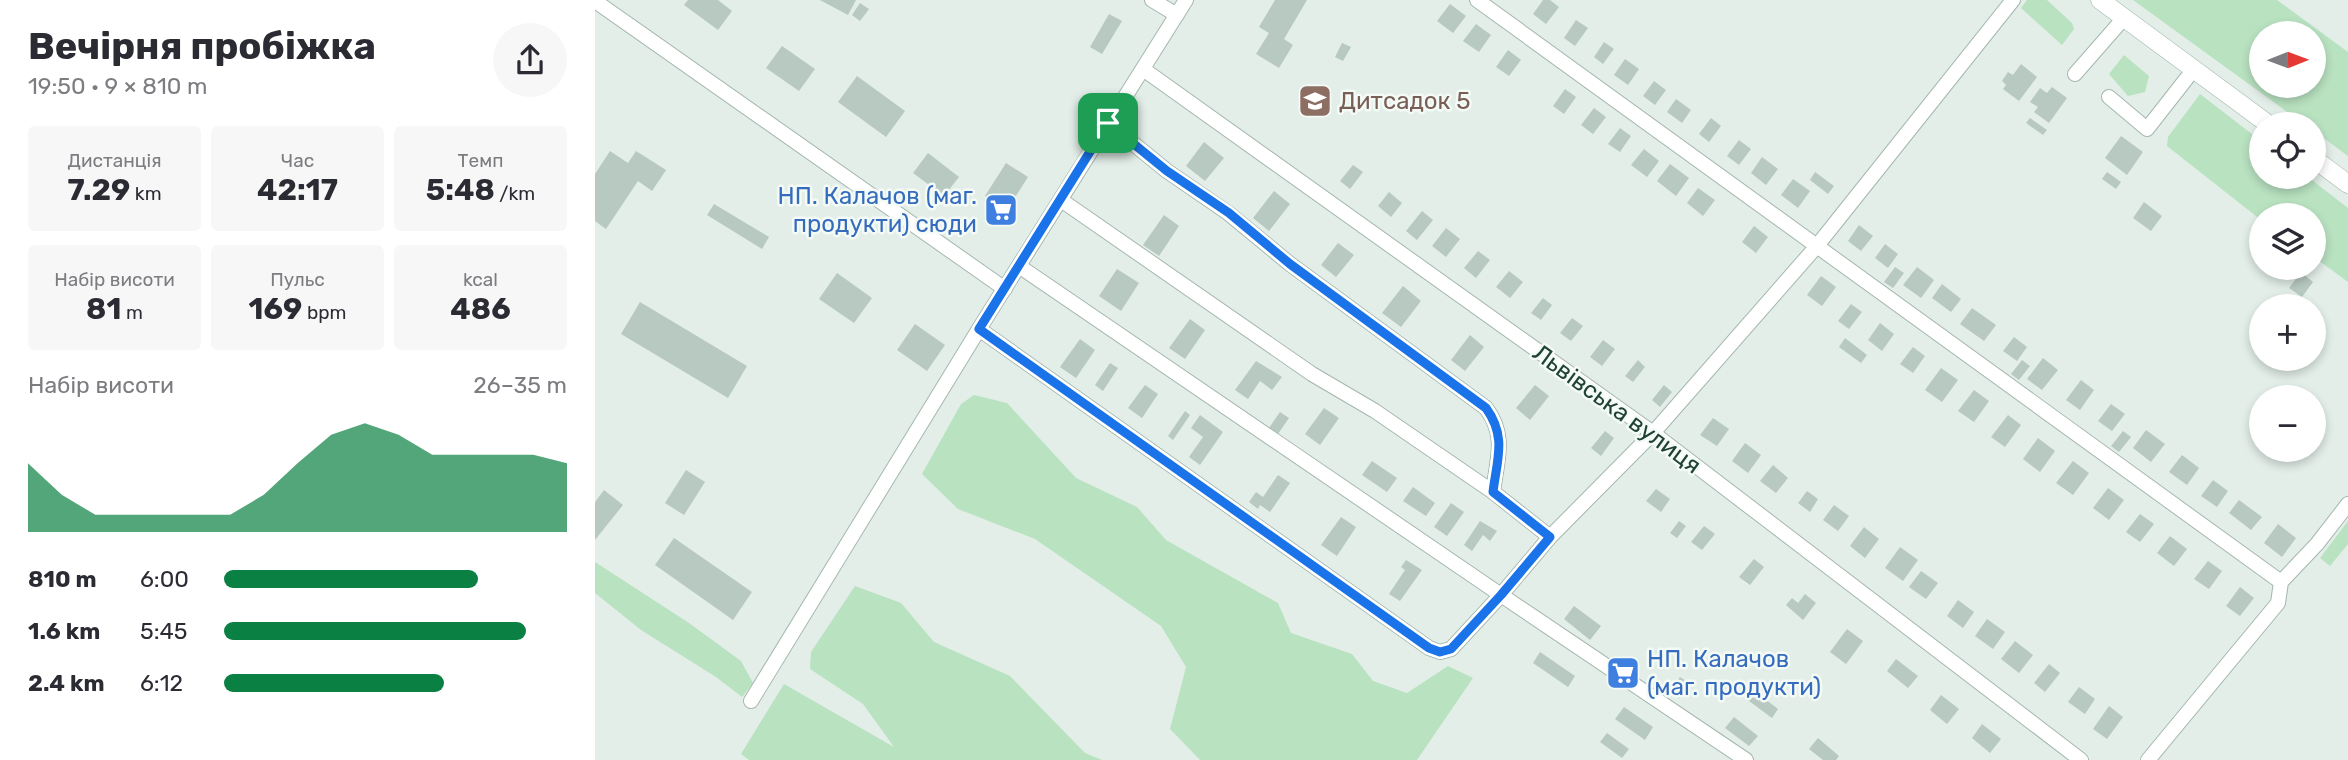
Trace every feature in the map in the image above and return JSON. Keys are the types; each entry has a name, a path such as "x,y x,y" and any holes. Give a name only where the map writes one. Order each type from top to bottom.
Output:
{"street":[{"path":"1152,0 1177,15"},
{"path":"751,701 979,329 1186,0"},
{"path":"1477,0 2281,582"},
{"path":"979,329 1429,648 1440,652 1451,649 1550,537 1653,433 1816,247 2013,0"},
{"path":"2100,0 2252,112"},
{"path":"595,1 1005,289"},
{"path":"2075,74 2125,18"},
{"name":"Львівська вулиця","path":"1143,69 1653,433 2081,760"},
{"path":"2109,97 2147,129 2193,69"},
{"path":"1108,123 1167,171 1229,213 1290,264 1486,408 1496,421 1500,439 1493,492"},
{"path":"2326,168 2348,184"},
{"path":"1061,200 1313,374 1375,411 1493,492 1550,537"},
{"path":"1019,266 1747,760"},
{"path":"2148,760 2278,603 2281,582 2317,544 2348,504"}],"green space":[{"path":"2027,0 2047,0 2072,23 2074,29 2062,45 2021,8"},
{"path":"2133,0 2277,0 2306,21 2249,21 2249,84"},
{"path":"2326,36 2348,52 2348,156 2326,140 2326,112 2287,112 2268,98 2326,98"},
{"path":"2124,55 2149,76 2145,92 2128,96 2109,74"},
{"path":"2200,94 2249,132 2249,189 2323,189 2348,208 2348,282 2326,266 2326,203 2249,203 2249,211 2167,146 2168,137"},
{"path":"974,395 1007,403 1076,478 1137,507 1166,540 1278,603 1291,633 1352,654 1373,681 1407,693 1448,666 1473,678 1417,760 1200,760 1170,729 1186,667 1161,626 1035,539 958,509 922,474 961,404"},
{"path":"2348,521 2348,544 2330,566 2320,558"},
{"path":"595,562 689,623 741,661 753,683 742,697 716,677 641,630 595,593"},
{"path":"855,586 901,603 934,642 1010,676 1085,753 1102,760 749,760 741,754 784,684 894,747 863,704 810,669 811,652"}],"building":[{"path":"688,0 718,0 732,11 718,30 684,5"},
{"path":"820,0 856,0 848,15"},
{"path":"1275,0 1307,0 1284,39 1293,45 1279,68 1256,54 1269,33 1259,27"},
{"path":"1543,0 1550,0 1559,7 1546,24 1533,14"},
{"path":"860,3 869,9 860,21 852,15"},
{"path":"1450,4 1466,16 1453,33 1437,21"},
{"path":"1109,14 1122,21 1102,54 1090,47"},
{"path":"1576,20 1588,28 1575,46 1564,38"},
{"path":"1476,24 1491,35 1479,52 1463,41"},
{"path":"1604,42 1614,49 1603,64 1594,57"},
{"path":"1342,43 1351,47 1343,61 1335,57"},
{"path":"782,46 815,69 799,91 766,68"},
{"path":"1508,50 1521,60 1509,76 1496,67"},
{"path":"1625,59 1639,69 1628,85 1614,75"},
{"path":"2021,64 2037,77 2019,101 2003,89 2006,85 2002,81 2008,72 2013,75"},
{"path":"857,76 905,111 886,137 838,102"},
{"path":"1654,81 1666,90 1655,105 1643,96"},
{"path":"2052,87 2067,98 2049,123 2034,112 2038,107 2030,102 2040,88 2047,93"},
{"path":"1565,89 1576,97 1564,114 1553,106"},
{"path":"1676,99 1691,110 1682,123 1667,112"},
{"path":"1594,108 1606,117 1593,134 1581,125"},
{"path":"1711,118 1721,126 1709,142 1699,134"},
{"path":"2030,118 2047,130 2043,135 2026,123"},
{"path":"1620,128 1631,136 1620,152 1608,144"},
{"path":"2121,136 2143,152 2127,175 2105,158"},
{"path":"1739,140 1751,149 1739,165 1727,156"},
{"path":"1204,142 1224,158 1205,181 1186,166"},
{"path":"1644,149 1659,161 1647,177 1631,165"},
{"path":"610,151 628,163 636,151 666,170 652,191 638,181 606,229 595,221 595,174"},
{"path":"928,153 959,177 944,196 913,173"},
{"path":"1762,157 1778,169 1766,185 1751,173"},
{"path":"1006,163 1028,177 1007,210 985,196"},
{"path":"1670,164 1689,178 1676,196 1657,181"},
{"path":"1353,165 1363,172 1350,189 1340,181"},
{"path":"1815,172 1834,186 1828,194 1810,180"},
{"path":"2107,172 2121,182 2116,189 2102,179"},
{"path":"1793,179 1810,191 1798,208 1781,195"},
{"path":"1698,188 1715,200 1703,216 1687,203"},
{"path":"1274,191 1290,204 1269,231 1253,218"},
{"path":"1389,192 1402,203 1391,217 1378,206"},
{"path":"2144,202 2162,216 2151,231 2133,218"},
{"path":"714,204 769,237 762,249 707,215"},
{"path":"1422,211 1433,220 1417,240 1406,231"},
{"path":"1164,215 1179,226 1159,256 1143,245"},
{"path":"1859,225 1873,236 1861,251 1848,241"},
{"path":"1754,226 1768,237 1756,253 1742,242"},
{"path":"1446,228 1460,239 1446,257 1432,246"},
{"path":"1338,243 1354,255 1336,277 1321,265"},
{"path":"1885,244 1898,254 1888,268 1875,258"},
{"path":"1478,251 1490,260 1476,278 1464,268"},
{"path":"1895,267 1904,273 1893,288 1884,282"},
{"path":"1917,267 1934,280 1921,298 1903,285"},
{"path":"1117,269 1139,283 1121,311 1099,296"},
{"path":"1509,271 1523,282 1510,298 1496,287"},
{"path":"837,273 872,298 854,323 819,299"},
{"path":"1821,276 1836,287 1822,306 1807,295"},
{"path":"2295,280 2313,282 2304,294 2298,294 2289,288"},
{"path":"1942,284 1961,299 1951,312 1932,298"},
{"path":"1403,286 1421,301 1401,327 1382,313"},
{"path":"1543,298 1552,305 1541,320 1531,313"},
{"path":"640,302 747,366 728,398 621,334"},
{"path":"1851,304 1862,312 1849,329 1838,321"},
{"path":"1972,308 1996,325 1984,341 1960,324"},
{"path":"1572,318 1583,326 1571,341 1560,333"},
{"path":"1190,319 1205,330 1185,359 1169,348"},
{"path":"1880,323 1894,334 1882,351 1868,340"},
{"path":"915,324 945,345 927,371 897,350"},
{"path":"1470,335 1484,347 1465,371 1451,360"},
{"path":"2014,337 2027,347 2017,361 2003,351"},
{"path":"1845,338 1867,355 1861,363 1839,347"},
{"path":"1080,339 1095,350 1076,378 1060,367"},
{"path":"1603,340 1615,349 1602,366 1590,357"},
{"path":"1913,347 1925,356 1913,373 1900,364"},
{"path":"2043,358 2058,370 2042,390 2027,379"},
{"path":"1638,360 1645,367 1633,382 1625,376"},
{"path":"2022,360 2030,366 2019,380 2011,374"},
{"path":"1256,361 1282,377 1272,390 1260,381 1248,399 1235,390"},
{"path":"1110,363 1118,368 1103,391 1095,385"},
{"path":"1941,368 1958,380 1942,402 1925,390"},
{"path":"2081,380 2094,390 2080,410 2066,400"},
{"path":"1145,385 1158,394 1142,418 1128,408"},
{"path":"1535,385 1549,396 1530,420 1516,408"},
{"path":"1664,385 1672,392 1660,407 1652,400"},
{"path":"1974,390 1989,401 1974,422 1958,411"},
{"path":"2111,404 2125,414 2112,431 2098,421"},
{"path":"1324,408 1339,418 1320,445 1305,434"},
{"path":"1185,411 1190,415 1173,440 1168,436"},
{"path":"1280,412 1289,418 1276,437 1267,431"},
{"path":"1200,415 1223,432 1200,465 1189,457 1203,437 1191,428"},
{"path":"2008,415 2021,425 2005,447 1991,437"},
{"path":"1713,418 1729,429 1717,446 1700,435"},
{"path":"2146,430 2165,444 2151,462 2133,448"},
{"path":"1605,431 1614,438 1601,456 1591,448"},
{"path":"2123,431 2131,437 2119,452 2111,446"},
{"path":"2038,438 2055,451 2040,472 2023,459"},
{"path":"1745,443 1761,455 1748,473 1732,461"},
{"path":"2182,455 2199,468 2187,485 2169,472"},
{"path":"1372,461 1397,478 1387,492 1362,475"},
{"path":"2073,461 2089,473 2073,495 2056,483"},
{"path":"1773,465 1788,478 1776,493 1760,481"},
{"path":"686,470 705,482 684,515 665,503"},
{"path":"1278,475 1290,483 1270,512 1260,505 1258,509 1249,502 1256,492 1263,497"},
{"path":"2213,480 2228,491 2217,507 2201,496"},
{"path":"1413,487 1435,503 1426,516 1403,501"},
{"path":"2108,488 2124,500 2109,520 2093,508"},
{"path":"1656,489 1670,499 1661,512 1646,501"},
{"path":"604,490 623,505 595,540 595,502"},
{"path":"1807,491 1818,499 1810,512 1798,503"},
{"path":"2239,500 2262,517 2251,530 2229,513"},
{"path":"1451,503 1464,512 1447,536 1434,527"},
{"path":"1834,505 1849,516 1838,531 1823,520"},
{"path":"2140,514 2154,524 2140,542 2126,532"},
{"path":"1341,517 1356,527 1337,556 1321,545"},
{"path":"1480,521 1497,531 1490,541 1483,535 1472,551 1464,545"},
{"path":"1679,521 1686,526 1677,538 1670,533"},
{"path":"2278,524 2296,538 2282,557 2264,543"},
{"path":"1704,526 1715,534 1702,550 1691,542"},
{"path":"1864,527 1879,539 1865,558 1850,546"},
{"path":"2170,536 2187,549 2174,566 2157,553"},
{"path":"674,538 752,592 733,620 655,565"},
{"path":"1900,547 1918,560 1903,581 1885,568"},
{"path":"1754,559 1764,567 1750,585 1739,577"},
{"path":"1406,560 1422,570 1400,601 1389,594 1405,570 1401,567"},
{"path":"2208,561 2222,571 2209,589 2194,579"},
{"path":"1921,571 1938,583 1926,599 1909,587"},
{"path":"2240,587 2254,598 2240,616 2226,606"},
{"path":"1805,594 1816,603 1803,620 1786,605 1792,598 1798,603"},
{"path":"1958,600 1974,612 1963,628 1947,616"},
{"path":"1574,606 1601,626 1590,640 1564,619"},
{"path":"1987,619 2005,632 1993,649 1975,636"},
{"path":"1847,629 1863,641 1846,664 1830,652"},
{"path":"2015,641 2033,655 2019,673 2001,659"},
{"path":"1540,652 1575,676 1568,687 1533,663"},
{"path":"1896,659 1918,676 1908,688 1887,671"},
{"path":"2049,664 2060,673 2045,692 2034,683"},
{"path":"1680,677 1690,684 1680,698 1670,691"},
{"path":"2079,687 2095,699 2085,714 2068,702"},
{"path":"1756,692 1778,709 1772,718 1749,701"},
{"path":"1941,695 1959,709 1947,724 1930,710"},
{"path":"2109,706 2123,717 2107,739 2093,729"},
{"path":"1624,707 1653,727 1645,740 1615,719"},
{"path":"1734,717 1758,736 1749,746 1725,728"},
{"path":"1982,724 2001,739 1990,753 1972,738"},
{"path":"1607,733 1629,749 1622,758 1600,742"},
{"path":"1818,738 1839,756 1836,760 1823,760 1809,749"}],"place":[{"name":"Дитсадок 5","path":"1315,101"},
{"name":"НП. Калачов (маг. продукти) сюди","path":"1001,210"},
{"name":"НП. Калачов (маг. продукти)","path":"1623,673"}],"route":[{"path":"1108,123 1167,171 1229,213 1290,264 1486,408 1496,421 1500,439 1493,492 1550,537 1451,649 1440,652 1429,648 979,329 1108,123"}]}
